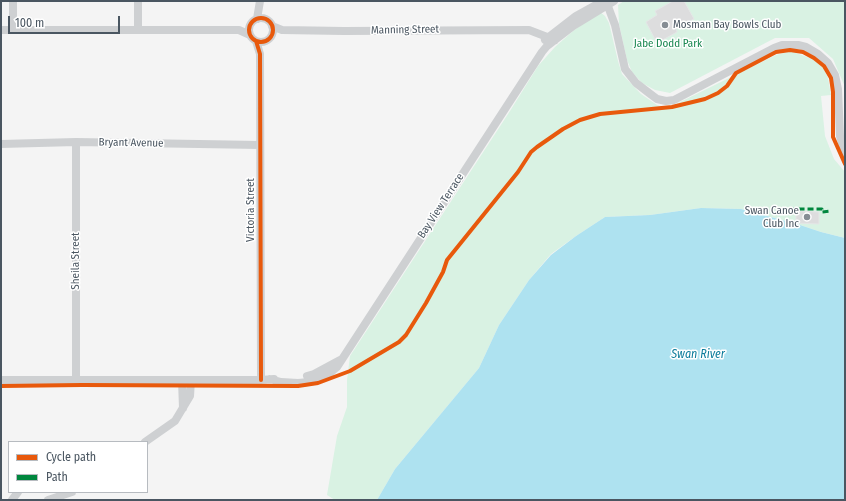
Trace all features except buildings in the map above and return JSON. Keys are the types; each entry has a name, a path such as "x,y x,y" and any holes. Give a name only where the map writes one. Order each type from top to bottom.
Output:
{"street":[{"path":"13,1 13,30"},
{"path":"138,1 138,30"},
{"path":"1,30 239,30 253,38 268,38 272,33 260,3"},
{"path":"253,38 249,27 254,21 260,3"},
{"path":"605,3 615,25 625,69 636,82 657,99 666,101 674,100 782,45 798,45 806,47 818,54 828,63 835,75 838,89 840,136 845,153"},
{"name":"Bay View Terrace","path":"1,380 270,379 281,382 309,382 340,360 549,40 605,3"},
{"path":"239,30 254,21 264,19 269,23"},
{"name":"Manning Street","path":"269,23 282,30 529,30 549,40"},
{"name":"Manning Street","path":"268,38 282,30"},
{"name":"Victoria Street","path":"253,38 260,54 261,380"},
{"name":"Victoria Street","path":"260,54 268,38"},
{"name":"Bryant Avenue","path":"1,144 76,142 260,145"},
{"name":"Sheila Street","path":"76,142 76,380"},
{"path":"146,441 175,421 183,409 190,396 186,380"},
{"path":"48,500 69,493"}],"green space":[{"name":"Jabe Dodd Park","path":"624,1 845,1 845,87 833,59 809,38 775,38 670,93 655,90 642,83 632,72 627,60 619,24 618,5"},
{"name":"Jabe Dodd Park","path":"600,12 605,16 609,23 622,74 641,94 657,105 664,107 672,106 776,55 791,51 815,60 823,67 828,78 831,95 821,96 825,136 834,159 845,172 845,238 741,209 701,208 650,215 605,217 551,254 529,280 499,325 479,368 395,469 377,500 335,500 327,495 337,436 347,407 347,380 350,356 538,66 555,47 573,31"}],"water":[{"name":"Swan River","path":"701,208 741,209 845,238 845,500 377,500 395,469 479,368 499,325 529,280 551,255 605,217 650,215"}],"marked path":[{"path":"790,211 794,209 822,209 822,212 831,211"}],"cycle path":[{"path":"261,18 269,22 273,30 269,38 261,42 253,38 249,30 253,22 261,18"},
{"path":"256,41 260,54 261,380"},
{"path":"1,386 298,386 318,383 350,371 399,342 406,335 443,272 447,260 518,172 531,152 537,147 563,129 580,120 600,114 672,107 705,99 718,93 727,86 736,73 776,52 790,50 803,52 824,66 831,78 833,92 833,137 845,164"}],"place":[{"name":"Mosman Bay Bowls Club","path":"665,25"},
{"name":"Swan Canoe Club Inc","path":"807,217"}]}
